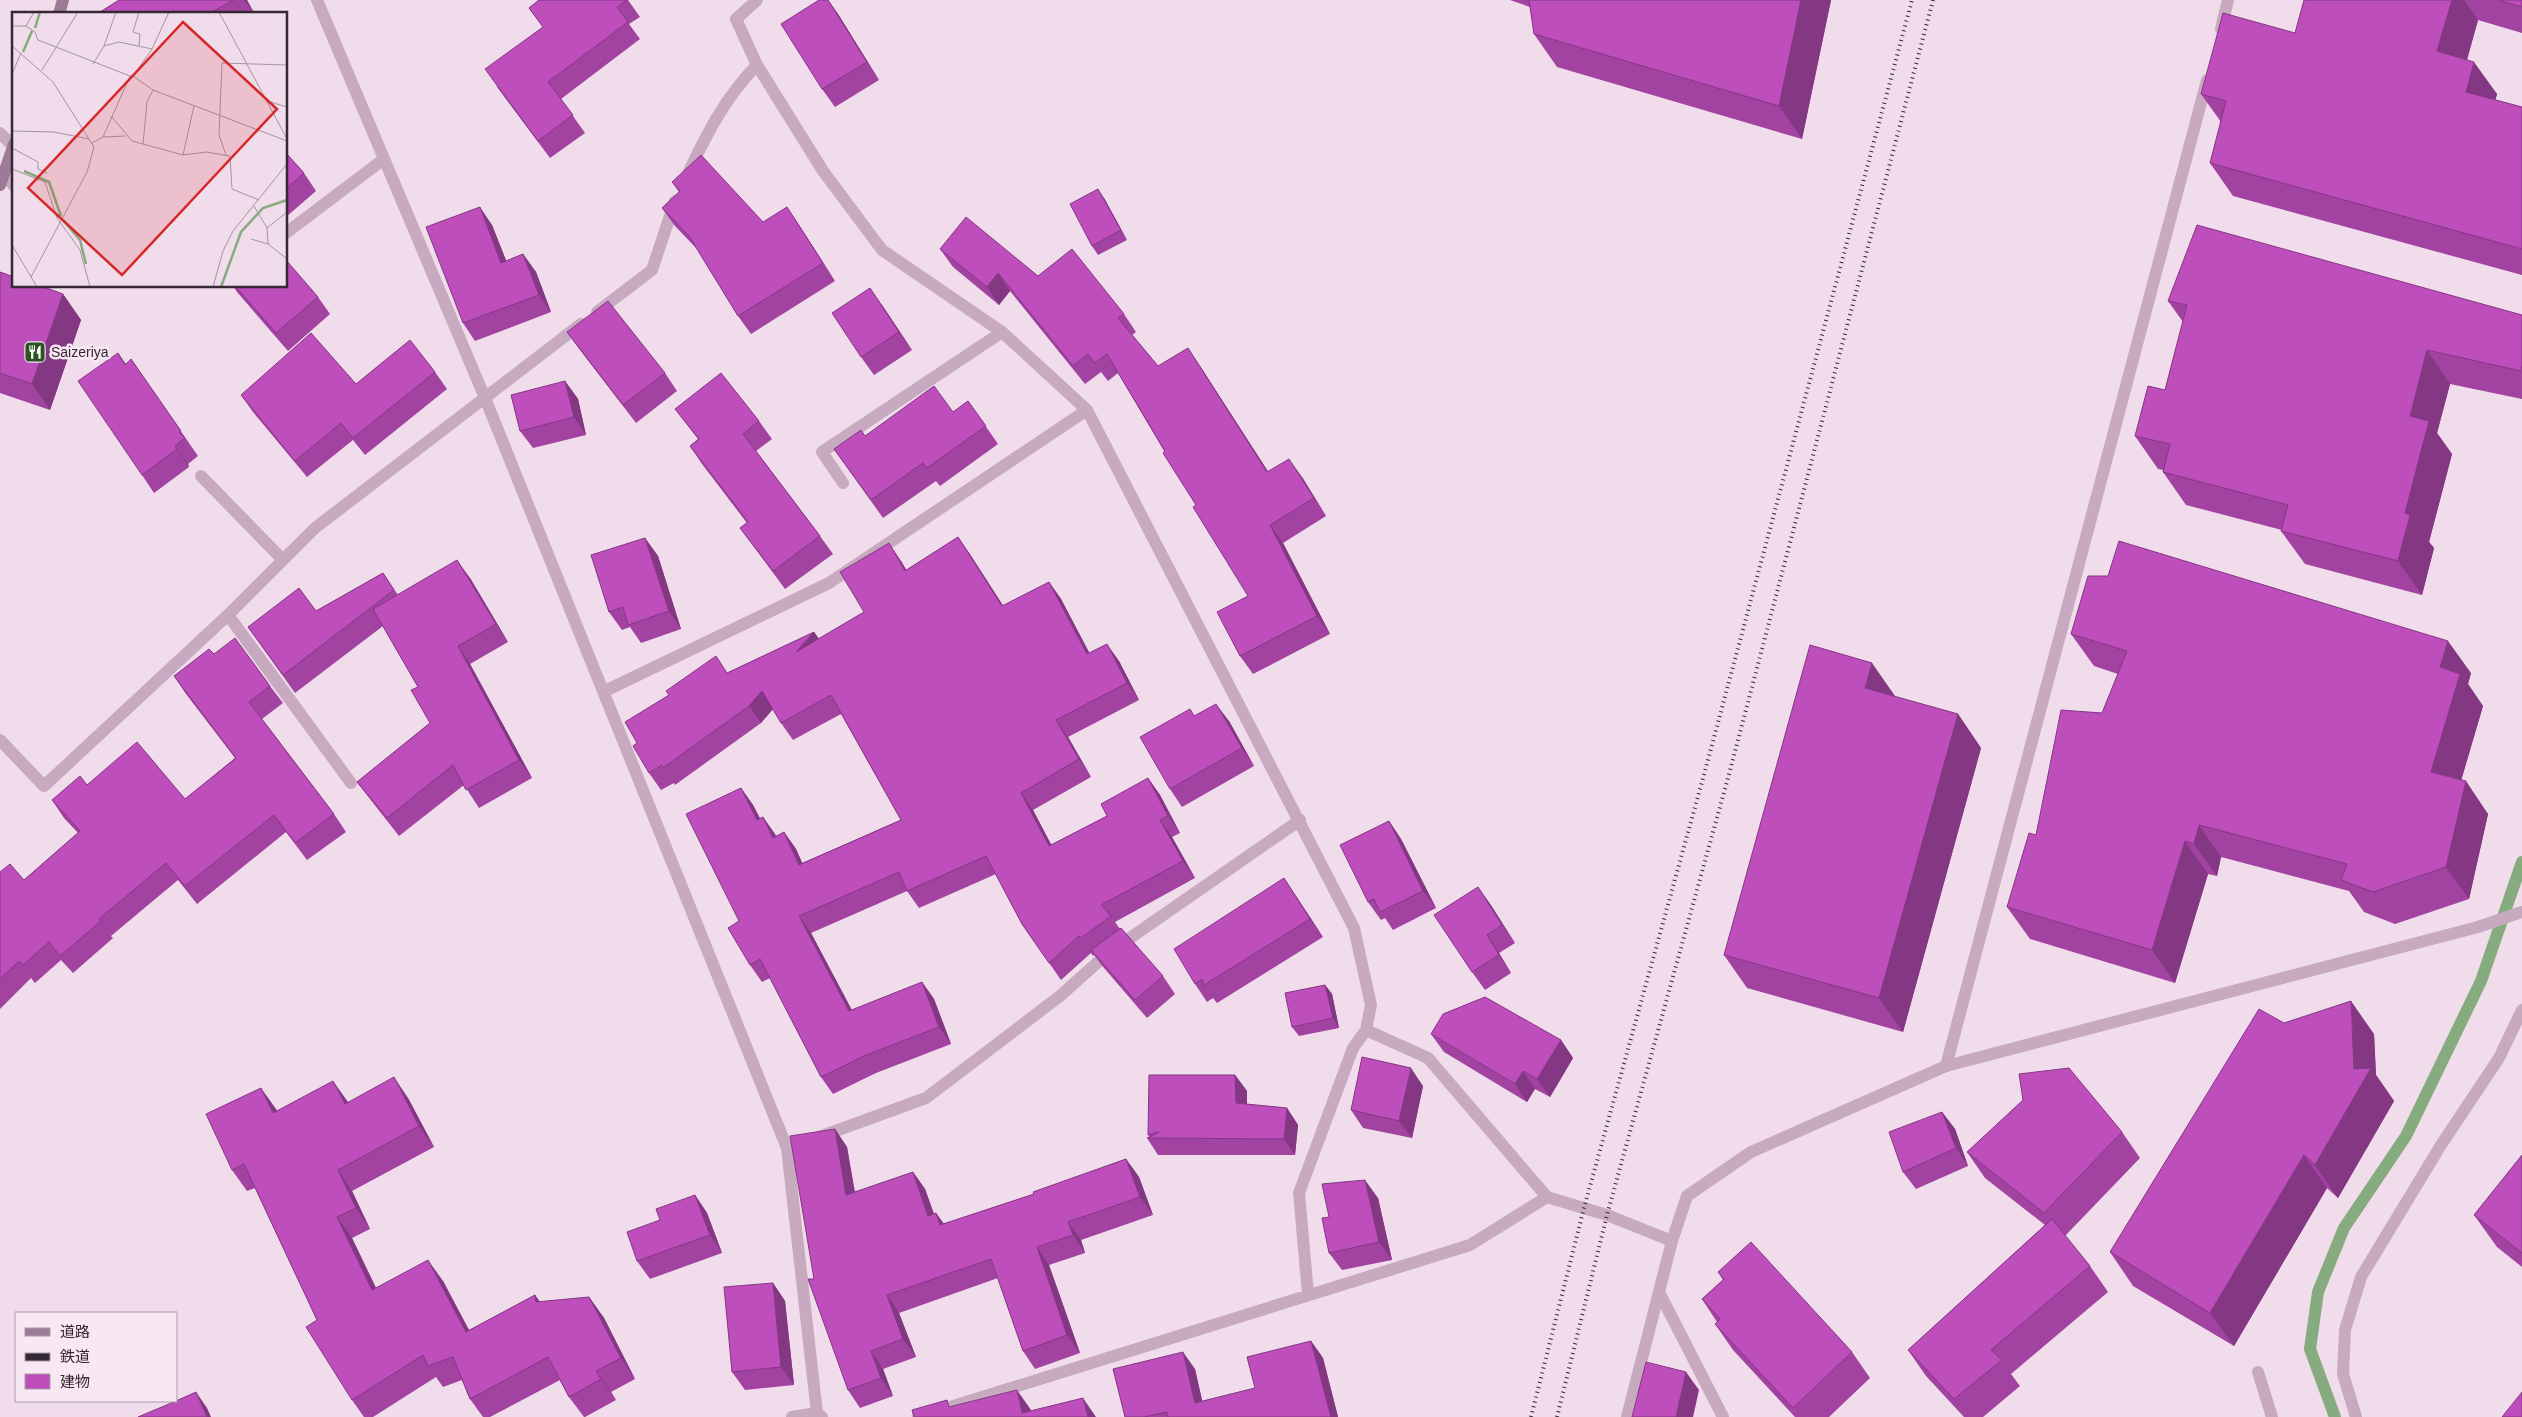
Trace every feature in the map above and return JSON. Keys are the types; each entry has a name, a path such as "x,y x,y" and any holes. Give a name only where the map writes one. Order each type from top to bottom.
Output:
{"main road":[{"path":"2,179 12,148"}],"street":[{"path":"317,0 796,1145 820,1415 792,1417"},
{"path":"757,0 736,19 757,65 823,171 882,250 1002,332 1087,410 1354,928 1371,1005 1366,1030 1353,1048 1298,1193 1308,1294"},
{"path":"2218,38 2228,0"},
{"path":"0,740 44,786 228,615 315,528 652,270 670,211 705,137 737,86 757,65"},
{"path":"1946,1066 2210,67"},
{"path":"0,133 12,144"},
{"path":"288,231 384,159"},
{"path":"843,483 822,452 1002,332"},
{"path":"605,691 829,583 1087,410"},
{"path":"201,476 283,560"},
{"path":"228,615 351,782"},
{"path":"796,1145 926,1098 1060,996 1107,954 1300,820"},
{"path":"1627,1417 1672,1241 1687,1196 1751,1152 1946,1066 2478,927 2522,912"},
{"path":"2356,1417 2343,1374 2345,1330 2361,1277 2441,1146 2499,1058 2522,1010"},
{"path":"1366,1030 1428,1058 1547,1197 1607,1215 1672,1241"},
{"path":"918,1417 1470,1245 1547,1197"},
{"path":"1659,1292 1723,1417"},
{"path":"2258,1372 2272,1417"}],"building":[{"path":"119,0 234,0 212,12 100,12"},
{"path":"539,0 627,0 617,7 628,22 548,82 573,115 538,141 485,69 543,27 529,8"},
{"path":"819,0 828,0 867,62 822,89 781,24"},
{"path":"1529,0 1801,0 1779,106 1534,34"},
{"path":"2304,0 2452,0 2437,51 2474,62 2466,92 2522,107 2522,249 2210,163 2226,101 2201,94 2223,13 2295,33"},
{"path":"2498,0 2522,0 2522,7"},
{"path":"288,155 304,173 288,187"},
{"path":"701,155 763,222 787,207 823,263 738,316 689,236 662,208 680,191 672,182"},
{"path":"1098,189 1121,230 1092,246 1070,204"},
{"path":"480,207 501,263 523,254 539,295 463,323 426,227"},
{"path":"966,217 1038,276 1072,249 1124,314 1118,318 1158,366 1188,348 1267,472 1289,459 1314,498 1270,525 1317,616 1240,656 1217,612 1248,596 1193,507 1196,505 1163,453 1165,451 1107,354 1095,363 1088,354 1073,366 998,273 987,287 940,249"},
{"path":"2197,225 2522,315 2521,371 2427,350 2410,416 2429,421 2405,513 2410,515 2398,561 2281,531 2288,505 2163,472 2170,444 2135,436 2148,386 2165,390 2187,305 2168,301"},
{"path":"288,262 318,297 276,333 237,288 288,288"},
{"path":"0,272 12,276 12,288 46,288 63,294 32,384 0,373"},
{"path":"870,288 899,332 861,357 832,313"},
{"path":"608,301 665,373 623,405 567,332"},
{"path":"311,333 356,384 410,340 435,372 353,438 341,423 295,461 241,395"},
{"path":"118,353 125,365 131,359 181,431 179,432 185,438 175,446 177,449 142,475 78,381"},
{"path":"721,373 759,421 743,434 820,536 773,571 740,528 748,522 690,446 699,439 675,409"},
{"path":"565,381 574,417 520,431 511,395"},
{"path":"934,386 953,412 968,401 986,426 927,468 923,463 871,500 834,449 861,430 865,436"},
{"path":"958,537 1002,606 1049,582 1087,654 1107,644 1127,683 1056,720 1079,759 1021,793 1049,846 1107,816 1101,804 1148,778 1168,816 1160,820 1183,861 1101,905 1111,916 1081,938 1079,936 1049,963 1022,924 986,856 907,891 899,872 799,916 849,1011 922,982 939,1027 864,1056 821,1077 760,959 750,965 728,928 739,921 686,814 741,788 757,820 763,817 773,838 784,832 799,865 901,820 831,695 781,723 762,691 749,706 663,768 662,765 649,773 633,746 637,743 625,722 669,695 666,691 716,656 727,673 814,632 796,652 864,612 840,572 889,543 905,571"},
{"path":"645,538 669,611 628,625 623,607 609,612 591,555"},
{"path":"2119,541 2448,641 2440,667 2460,674 2431,772 2466,781 2446,867 2373,892 2341,880 2347,864 2199,825 2194,844 2185,841 2152,950 2007,907 2029,833 2036,835 2061,710 2102,713 2127,651 2071,634 2088,576 2108,576"},
{"path":"457,560 496,624 458,646 519,760 466,790 453,765 387,818 357,782 430,723 411,690 418,687 373,609"},
{"path":"383,573 394,590 283,675 248,627 299,588 316,611"},
{"path":"235,638 270,686 249,702 334,814 295,843 274,815 185,886 166,863 99,919 101,921 60,956 49,942 23,965 19,961 0,979 0,872 10,864 24,880 80,831 52,800 80,776 87,785 137,742 185,799 236,758 174,676 209,649 214,654"},
{"path":"1810,645 1872,663 1865,688 1958,714 1879,998 1724,955"},
{"path":"1216,704 1242,748 1170,789 1140,737 1190,709 1194,716"},
{"path":"1389,821 1423,891 1380,912 1374,899 1368,902 1340,845"},
{"path":"1284,878 1310,919 1204,985 1202,979 1195,984 1174,949"},
{"path":"1478,887 1502,925 1487,935 1499,955 1472,972 1434,915"},
{"path":"1121,928 1163,976 1135,1000 1091,950"},
{"path":"1325,985 1333,1018 1292,1027 1285,993"},
{"path":"1485,997 1561,1040 1537,1079 1523,1071 1515,1084 1431,1034 1443,1014"},
{"path":"2351,1001 2354,1069 2371,1068 2315,1165 2304,1155 2210,1313 2110,1252 2259,1009 2284,1023"},
{"path":"1362,1057 1411,1068 1399,1121 1351,1110"},
{"path":"2069,1068 2122,1132 2044,1213 1967,1152 2023,1100 2019,1074"},
{"path":"1149,1075 1235,1075 1236,1103 1287,1108 1284,1139 1147,1138 1159,1132 1148,1135"},
{"path":"394,1077 419,1126 338,1170 356,1208 337,1217 372,1290 428,1260 466,1332 535,1295 536,1302 589,1297 621,1358 596,1371 601,1379 569,1397 548,1357 470,1399 453,1357 428,1366 423,1355 352,1400 306,1327 317,1320 244,1164 232,1170 206,1114 261,1088 273,1113 333,1081 345,1104"},
{"path":"1942,1112 1956,1148 1903,1172 1889,1132"},
{"path":"835,1129 846,1195 913,1172 928,1216 936,1213 940,1225 1034,1194 1033,1192 1126,1159 1140,1197 1068,1222 1073,1235 1037,1247 1067,1335 1023,1351 991,1259 887,1295 903,1339 871,1351 881,1378 848,1390 808,1279 814,1279 790,1136"},
{"path":"2522,1155 2522,1253 2474,1215"},
{"path":"1365,1180 1379,1242 1329,1253 1322,1218 1329,1217 1322,1184"},
{"path":"695,1195 710,1235 637,1261 627,1232 660,1220 656,1209"},
{"path":"2052,1219 2090,1266 1991,1350 2002,1360 1954,1399 1908,1350"},
{"path":"1751,1242 1852,1352 1793,1408 1715,1324 1720,1319 1702,1299 1724,1279 1718,1272"},
{"path":"773,1283 781,1367 732,1372 724,1287"},
{"path":"1311,1341 1331,1417 1168,1417 1167,1412 1144,1417 1125,1417 1113,1369 1183,1352 1195,1403 1255,1388 1247,1357"},
{"path":"1646,1362 1686,1372 1676,1417 1632,1417"},
{"path":"1017,1390 1022,1413 1083,1398 1088,1417 914,1417 912,1410 947,1400 949,1407"},
{"path":"196,1392 207,1417 138,1417 174,1402 178,1402 178,1400"},
{"path":"2522,1392 2522,1417 2502,1417"}],"waterway":[{"path":"2335,1417 2310,1349 2318,1292 2344,1228 2406,1136 2481,981 2522,862"}],"railway":[{"path":"1531,1417 1584,1208 1705,771 1912,0"},
{"path":"1557,1417 1607,1215 1728,778 1933,0"}],"place":[{"name":"Saizeriya","path":"35,352"}]}
